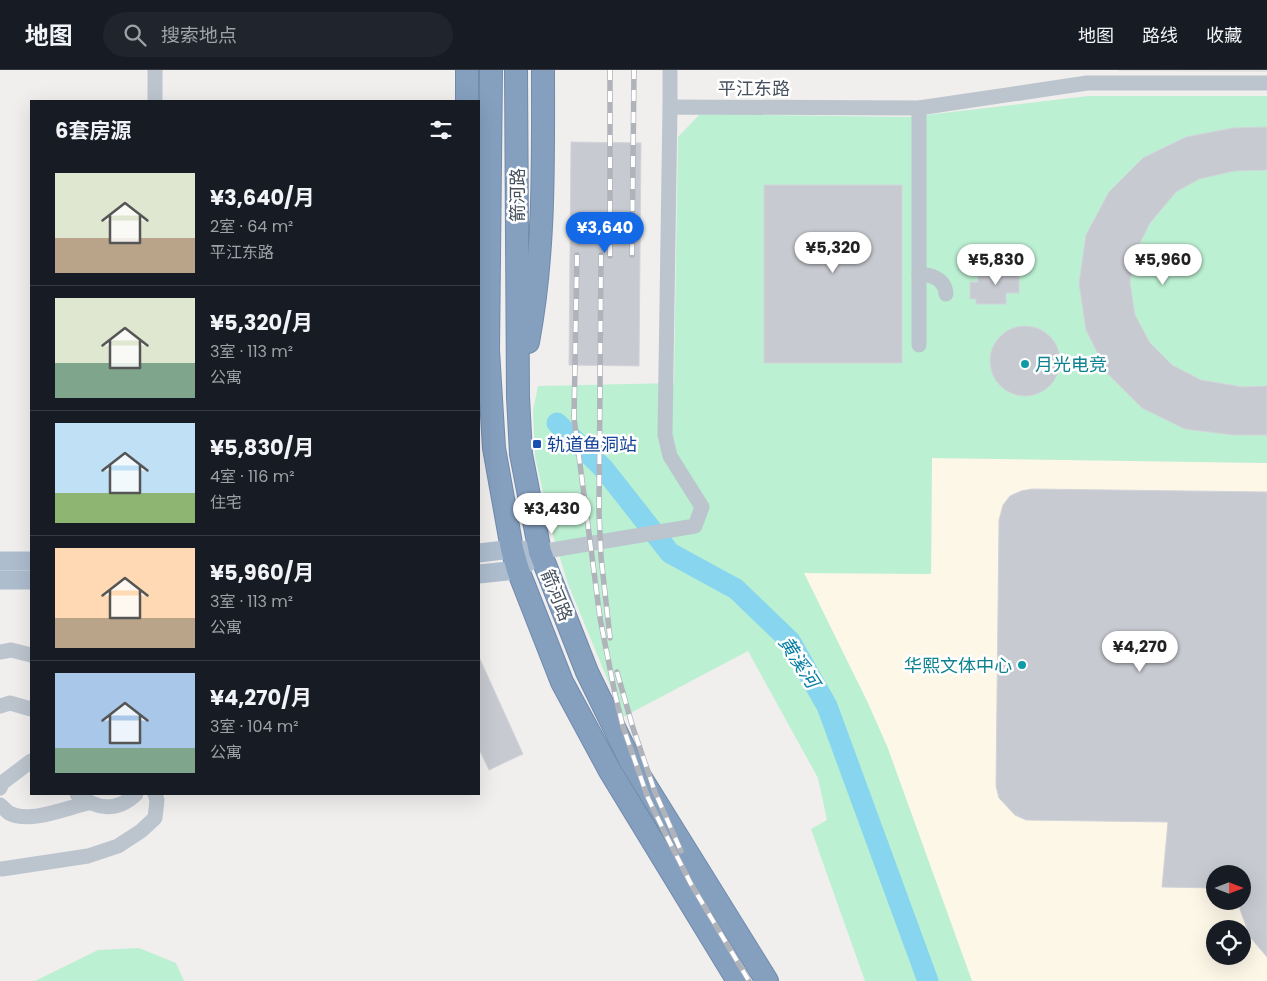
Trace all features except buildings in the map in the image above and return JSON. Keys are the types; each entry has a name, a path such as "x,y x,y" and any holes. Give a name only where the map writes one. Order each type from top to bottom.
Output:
{"highway":[{"path":"466,70 467,100"},
{"name":"箭河路","path":"490,70 488,350 494,448 515,560 562,682 610,771 738,981"},
{"name":"箭河路","path":"516,70 518,397 521,454 540,552 587,672 631,762 767,981"},
{"path":"518,397 534,308 540,252 543,70"},
{"path":"480,310 488,350"}],"main road":[{"path":"480,574 540,552"},
{"path":"480,553 515,560"},
{"path":"0,561 30,562"},
{"path":"0,580 30,580"}],"street":[{"path":"155,70 155,100"},
{"path":"540,552 695,526 702,507 670,456 665,435 670,70"},
{"name":"平江东路","path":"670,106 919,108 1087,76 1267,83"},
{"path":"919,108 919,345"},
{"path":"919,274 926,274 942,281 946,294"},
{"path":"0,652 11,650 30,655"},
{"path":"0,706 10,703 30,708"},
{"path":"0,788 2,783 30,762"},
{"path":"0,804 9,812 24,817 50,814 83,798 105,807 117,806 135,795"},
{"path":"2,869 88,856 118,846 141,831 155,818 157,800 155,795"}],"shaded area":[{"path":"1267,70 1267,72 1119,71"},
{"name":"华熙文体中心","path":"932,458 1267,463 1267,981 972,981 887,746 867,701 803,573 931,574"}],"green space":[{"path":"1088,96 1267,96 1267,463 932,458 931,574 804,573 887,746 972,981 865,981 811,829 827,820 818,778 748,651 623,717 568,584 550,525 535,456 533,410 538,386 674,383 678,137 700,114 909,117"},
{"path":"139,948 176,963 184,981 35,981 98,950"}],"waterway":[{"name":"黄溪河","path":"557,423 604,469 670,553 736,589 790,641 827,706 928,981"}],"railway":[{"path":"610,70 610,256"},
{"path":"632,255 634,70"},
{"path":"577,255 574,418 600,618 615,694 623,727 648,798 691,884 749,981"},
{"path":"601,255 599,512 601,557 610,638"},
{"path":"617,672 633,728 655,792 681,851"}],"place":[{"name":"月光电竞","path":"1025,364"},
{"name":"轨道鱼洞站","path":"537,444"},
{"name":"华熙文体中心","path":"1022,665"}]}
